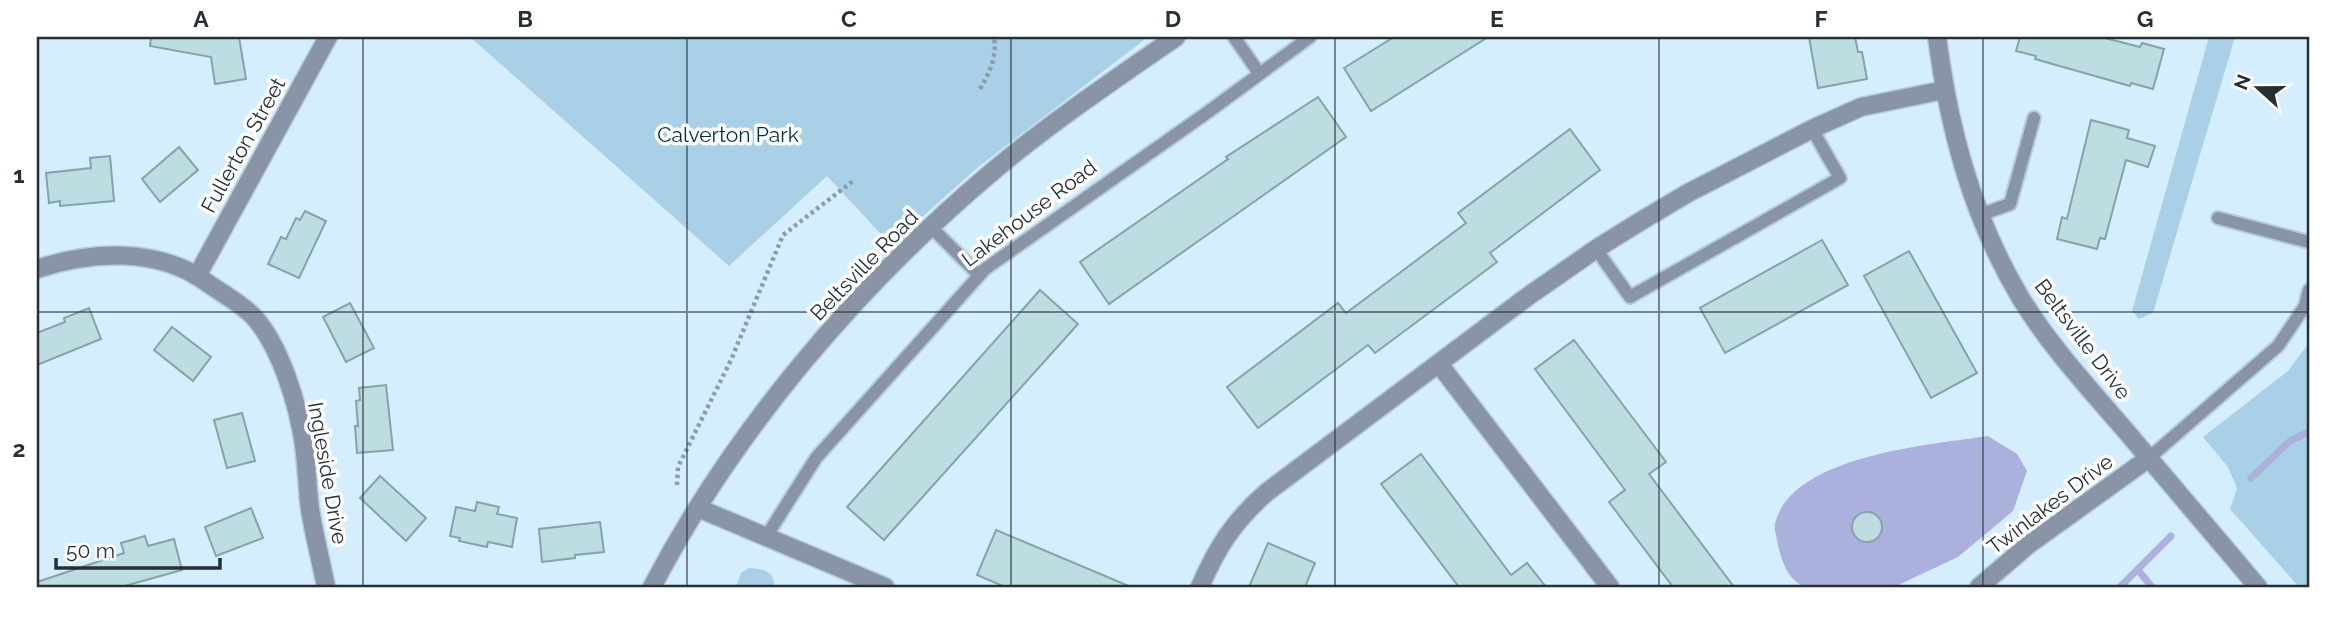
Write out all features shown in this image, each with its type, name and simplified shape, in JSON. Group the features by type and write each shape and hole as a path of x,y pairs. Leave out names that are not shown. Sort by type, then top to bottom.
{"street":[{"name":"Fullerton Street","path":"197,276 328,37"},
{"name":"Beltsville Road","path":"652,587 737,446 843,318 931,227 992,172 1041,133 1176,37"},
{"name":"Beltsville Drive","path":"1937,37 1944,90 1962,166 1979,215 2021,297 2047,335 2258,587"},
{"path":"1200,587 1214,554 1230,529 1248,509 1596,248 1688,193 1812,129 1861,107 1944,90"},
{"name":"Ingleside Drive","path":"37,269 85,256 127,255 156,260 197,276 252,315 270,339 286,373 304,443 310,508 326,587"},
{"path":"1439,364 1611,587"},
{"name":"Twinlakes Drive","path":"1979,587 2028,545 2149,458"},
{"path":"698,508 885,587"}],"lane":[{"path":"1234,37 1259,73"},
{"name":"Lakehouse Road","path":"766,537 816,457 979,275 1310,37"},
{"path":"1979,215 2010,204 2034,118"},
{"path":"1596,248 1630,298 1840,178 1812,129"},
{"path":"2218,218 2309,242"},
{"path":"931,227 979,275"},
{"path":"2149,458 2278,346 2305,306 2309,290"}],"path":[{"path":"980,89 992,69 995,37"},
{"path":"677,485 678,467 731,360 783,235 853,181"}],"green space":[{"name":"Calverton Park","path":"470,37 1148,37 977,168 891,245 827,176 729,266"},
{"path":"2209,37 2235,37 2153,313 2139,319 2132,311"},
{"path":"2309,343 2309,587 2299,587 2230,509 2237,488 2228,467 2203,437 2288,371"},
{"path":"749,568 769,573 773,579 772,587 736,587 741,573"}],"shaded area":[{"path":"1988,436 2017,454 2027,471 2013,511 1958,557 1894,587 1806,587 1790,576 1780,551 1775,524 1786,501 1807,482 1834,468 1866,458"}],"building":[{"path":"151,37 239,37 246,79 215,84 211,57 150,46"},
{"path":"1394,37 1488,37 1371,111 1344,68"},
{"path":"1809,37 1855,37 1858,52 1862,52 1867,79 1818,88"},
{"path":"2020,37 2101,37 2140,47 2142,43 2164,49 2153,89 2131,83 2130,86 2035,59 2036,56 2016,51"},
{"path":"1318,97 1346,137 1109,304 1080,262 1228,159 1226,157"},
{"path":"2091,120 2129,130 2127,138 2155,146 2148,167 2126,160 2105,239 2100,238 2097,249 2057,239 2062,217 2067,219"},
{"path":"1570,129 1600,170 1490,253 1497,262 1375,353 1368,345 1258,428 1227,387 1338,303 1346,313 1381,287 1466,223 1458,213"},
{"path":"179,147 198,170 160,202 142,179"},
{"path":"110,156 114,201 60,206 60,201 49,203 46,173 91,168 90,158"},
{"path":"305,211 326,221 299,278 268,264 281,237 286,239 296,218 300,220"},
{"path":"1822,240 1848,285 1725,353 1700,308"},
{"path":"1909,251 1977,373 1931,398 1864,276"},
{"path":"1040,290 1078,324 884,540 847,507"},
{"path":"350,303 374,348 346,362 323,317"},
{"path":"89,308 101,339 37,365 37,333 65,322 64,318"},
{"path":"172,327 211,357 193,381 154,350"},
{"path":"1574,340 1666,462 1649,474 1734,587 1673,587 1609,502 1625,490 1535,369"},
{"path":"386,385 393,450 357,453 355,426 358,426 356,401 360,400 359,388"},
{"path":"242,413 255,461 227,468 214,420"},
{"path":"1421,454 1511,575 1527,563 1546,587 1459,587 1381,484"},
{"path":"380,476 426,518 406,541 360,498"},
{"path":"477,502 499,507 497,514 517,518 512,547 488,542 487,547 459,541 460,538 450,536 456,507 475,511"},
{"path":"251,508 263,538 216,556 205,527"},
{"path":"1867,512 1877,517 1882,527 1877,537 1867,542 1857,537 1852,527 1857,517"},
{"path":"600,522 604,552 542,562 539,529"},
{"path":"996,530 1131,587 1005,587 977,575"},
{"path":"145,536 148,546 174,539 182,570 121,587 37,587 37,582 124,553 121,543"},
{"path":"1268,543 1315,563 1305,587 1249,587"}],"waterway":[{"path":"2251,478 2290,441 2309,432"},
{"path":"2120,587 2171,536"},
{"path":"2138,570 2152,587"}]}
